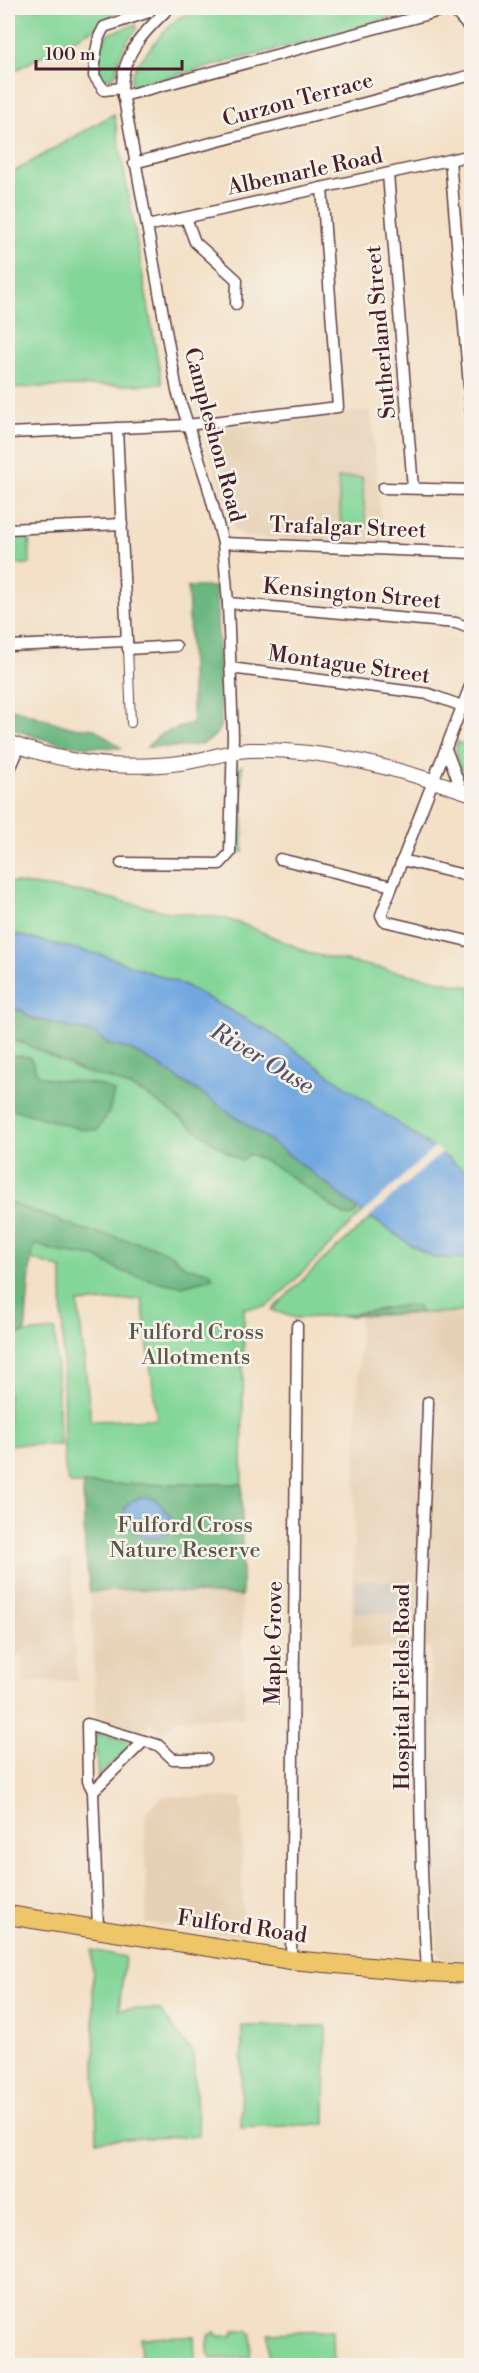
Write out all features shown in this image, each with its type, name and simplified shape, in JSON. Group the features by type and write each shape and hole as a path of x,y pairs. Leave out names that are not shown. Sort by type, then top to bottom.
{"main road":[{"name":"Fulford Road","path":"8,1915 291,1960 471,1974"}],"street":[{"name":"Campleshon Road","path":"121,863 220,864 230,853 234,752 228,603 223,543 207,483 177,391 122,92 122,76 128,56 149,26 169,8"},
{"path":"149,12 104,27 99,37 94,76 104,90 122,92 452,8 471,31"},
{"name":"Curzon Terrace","path":"134,163 471,75"},
{"name":"Albemarle Road","path":"147,226 471,155"},
{"path":"450,160 471,421"},
{"name":"Sutherland Street","path":"388,174 413,488"},
{"path":"8,433 187,425 338,407 322,188"},
{"path":"186,218 195,242 237,280 236,304"},
{"path":"117,428 131,723"},
{"path":"383,488 471,490"},
{"path":"8,529 122,524"},
{"name":"Trafalgar Street","path":"223,543 471,553"},
{"name":"Kensington Street","path":"228,603 456,623 471,629"},
{"path":"8,646 176,646"},
{"name":"Montague Street","path":"230,668 429,694 462,706"},
{"path":"471,681 381,915 384,921 471,942"},
{"path":"8,774 14,744 72,762 118,765 177,763 234,752 285,751 358,760 393,768 467,793"},
{"path":"446,749 467,793"},
{"path":"280,859 392,886"},
{"path":"402,860 471,878"},
{"name":"Maple Grove","path":"291,1960 297,1326"},
{"name":"Hospital Fields Road","path":"427,1972 421,1825 420,1629 428,1402"},
{"path":"98,1929 93,1791 88,1781 87,1724 158,1745 173,1759 206,1759"},
{"path":"93,1791 144,1741"}],"shaded area":[{"path":"371,410 383,541 246,537 235,530 204,435 211,429"},
{"path":"461,1312 472,1317 471,1960 445,1961 437,1953 429,1730 432,1648 351,1647 360,1315"},
{"path":"71,1560 77,1681 23,1683 22,1656 8,1656 8,1595 13,1595 13,1562"},
{"path":"355,1580 415,1583 413,1614 354,1613"},
{"path":"134,1589 242,1596 244,1718 179,1718 164,1733 152,1722 141,1732 96,1717 90,1592"},
{"path":"163,1796 242,1798 243,1936 146,1923 145,1813"}],"green space":[{"path":"8,8 143,8 87,32 8,74"},
{"path":"204,8 425,8 328,36 131,87 132,75 137,65 161,35 178,18"},
{"path":"136,24 137,29 120,56 116,74 105,79 101,74 99,63 106,35"},
{"path":"114,114 162,384 8,388 8,175"},
{"path":"362,477 366,527 341,529 338,478"},
{"path":"29,533 30,564 8,565 8,551 13,550 13,544 8,544 8,534"},
{"path":"188,587 216,587 221,724 216,734 200,744 179,747 147,747 161,734 193,723"},
{"path":"10,708 69,727 95,729 121,748 64,744 25,733 9,727"},
{"path":"457,742 471,747 471,781 463,773 458,763"},
{"path":"242,766 242,798 237,798 238,768"},
{"path":"243,805 243,852 237,852 238,806"},
{"path":"8,882 83,892 164,911 224,918 312,954 471,987 471,1175 267,1031 184,985 105,956 8,933"},
{"name":"Fulford Cross Allotments","path":"8,1008 31,1018 76,1029 363,1212 275,1300 265,1307 244,1308 242,1484 69,1484 64,1453 62,1269 31,1259 41,1216 8,1202","holes":["142,1299 157,1419 91,1421 78,1303"]},
{"path":"8,1008 21,1010 31,1018 95,1034 110,1045 129,1049 151,1061 283,1150 357,1208 356,1213 350,1217 346,1216 263,1160 249,1154 242,1161 233,1156 147,1095 114,1080 81,1071 26,1044 8,1039"},
{"path":"8,1055 30,1057 37,1073 43,1077 95,1084 114,1092 109,1112 97,1130 80,1129 8,1108"},
{"path":"8,1202 82,1229 148,1245 172,1255 186,1267 210,1272 213,1278 181,1286 159,1282 123,1272 95,1257 55,1251 35,1244 31,1259 25,1333 8,1335"},
{"path":"371,1218 434,1258 463,1258 471,1262 471,1309 464,1307 461,1312 295,1318 272,1310 324,1259"},
{"path":"407,1305 417,1306 421,1313 340,1316"},
{"path":"55,1330 60,1445 8,1444 8,1335"},
{"name":"Fulford Cross Nature Reserve","path":"83,1484 242,1484 242,1596 134,1589 90,1592 85,1549"},
{"path":"97,1733 128,1741 130,1744 126,1754 123,1753 99,1776 98,1781 95,1735"},
{"path":"92,1950 125,1957 119,2009 159,2009 193,2054 199,2136 97,2140"},
{"path":"242,2026 326,2026 325,2124 241,2128"},
{"path":"234,2331 247,2331 252,2335 250,2357 212,2359 208,2352 208,2336 215,2332 218,2336 232,2336"},
{"path":"332,2331 333,2365 269,2365 268,2333"},
{"path":"194,2336 195,2361 185,2361 184,2365 141,2365 140,2337"}],"water":[{"name":"River Ouse","path":"8,933 105,956 184,985 267,1031 471,1175 471,1262 463,1258 434,1258 414,1247 357,1208 283,1150 151,1061 129,1049 110,1045 95,1034 31,1018 21,1010 8,1008"},
{"path":"147,1497 155,1499 170,1515 171,1529 160,1537 149,1538 138,1534 129,1526 125,1517 125,1508 132,1501"}],"pier":[{"path":"435,1147 442,1152 367,1219 361,1215"}]}
